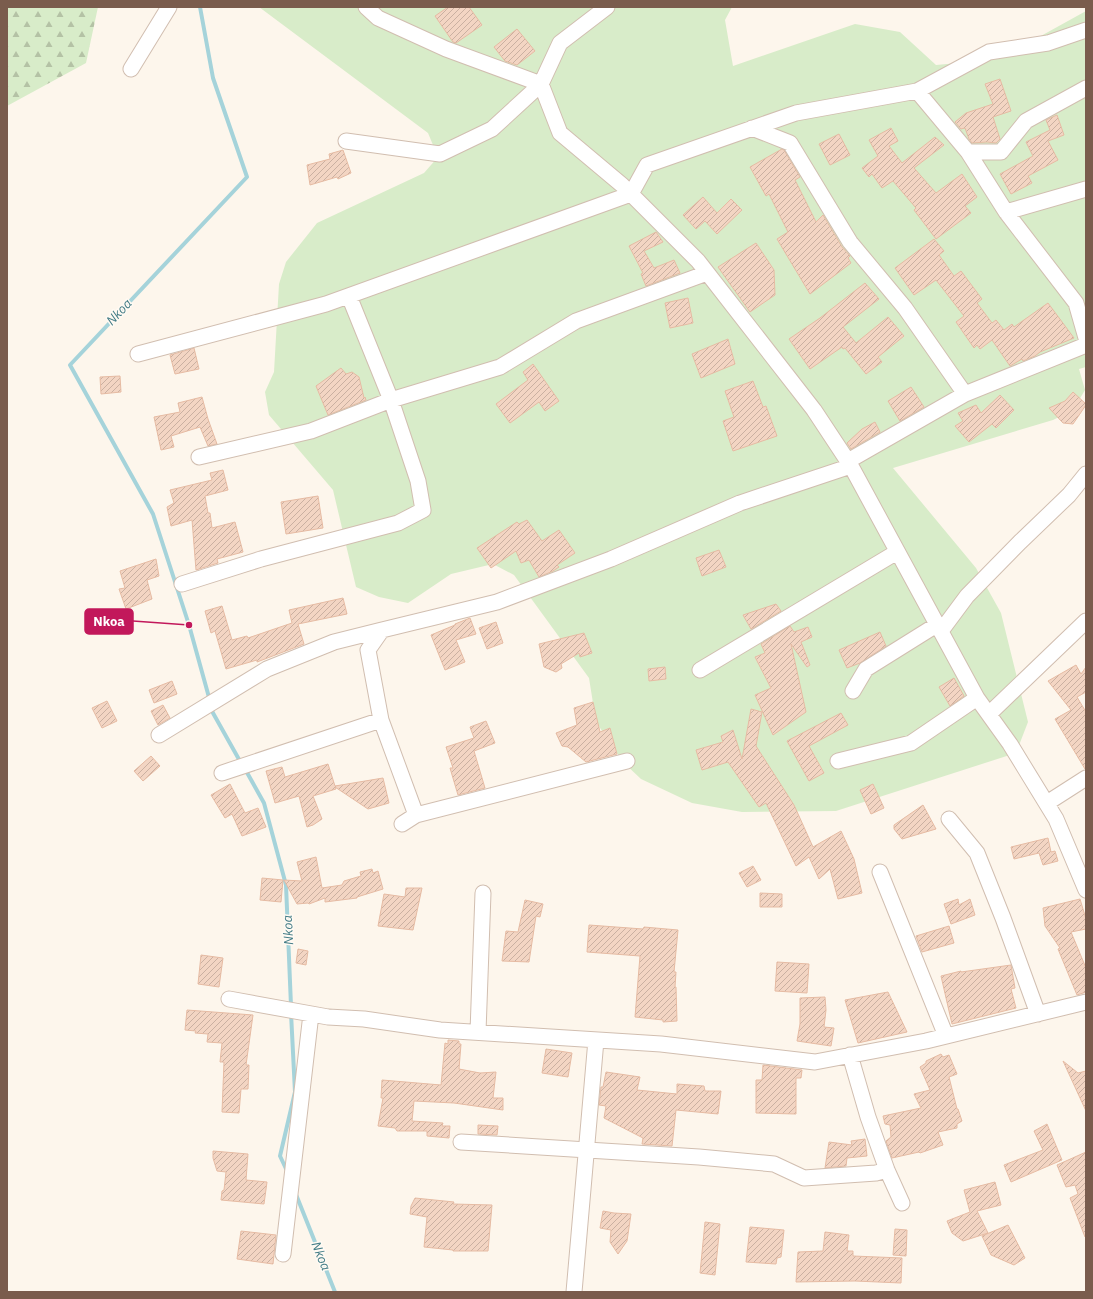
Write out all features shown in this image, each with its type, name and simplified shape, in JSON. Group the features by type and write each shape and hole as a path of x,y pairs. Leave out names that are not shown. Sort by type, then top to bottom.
{"street":[{"path":"131,69 169,7"},
{"path":"366,7 378,18 446,48 541,84 560,133 631,194 698,261 708,273 814,410 850,464 977,698 989,714 1056,819 1086,890"},
{"path":"346,141 440,154 492,129 541,84 560,43 607,7"},
{"path":"138,354 326,304 631,194 647,165 752,128 796,113 917,91 989,52 1048,43 1086,30"},
{"path":"968,152 1001,152 1026,121 1086,88"},
{"path":"917,91 968,152 1006,212 1076,303 1086,338"},
{"path":"752,128 790,143 850,242 906,308 965,394"},
{"path":"1006,212 1086,189"},
{"path":"199,457 311,431 391,400 500,367 576,321 708,273"},
{"path":"182,584 261,559 398,523 423,510 418,481 391,400 349,296"},
{"path":"159,735 267,669 334,642 497,602 611,560 740,503 850,464 965,394 1086,346"},
{"path":"853,690 866,669 939,628 967,596 1069,495 1086,474"},
{"path":"700,670 897,552"},
{"path":"989,714 1086,621"},
{"path":"382,630 368,650 381,720 416,815"},
{"path":"838,761 911,743 977,698"},
{"path":"222,773 381,720"},
{"path":"402,824 416,815 627,762"},
{"path":"1047,803 1086,778"},
{"path":"949,819 977,853 1038,1014"},
{"path":"880,872 946,1036"},
{"path":"478,1032 483,893"},
{"path":"229,999 311,1014 440,1030 661,1044 815,1062 946,1036 1086,1002"},
{"path":"283,1254 311,1014"},
{"path":"574,1292 596,1040"},
{"path":"850,1055 868,1117 887,1170 902,1203"},
{"path":"461,1142 586,1149 774,1164 804,1178 876,1173 887,1170"}],"green space":[{"path":"7,7 98,7 86,63 7,106"},
{"path":"259,7 732,7 725,20 733,66 855,24 900,32 936,65 958,63 1010,53 1086,11 1086,367 1079,369 1085,390 1073,410 1053,420 893,468 976,568 1001,613 1028,722 1016,753 836,811 742,812 692,803 641,779 623,762 596,722 589,678 514,575 493,564 451,574 408,603 379,597 356,587 333,490 269,415 265,392 274,372 279,284 286,262 317,223 424,173 438,157 428,133"}],"building":[{"path":"448,7 469,7 482,25 456,43 453,42 435,16"},
{"path":"517,29 535,51 517,65 505,61 494,47"},
{"path":"1000,79 1011,111 993,117 1000,139 996,143 972,143 965,128 961,129 955,122 966,113 993,104 985,84"},
{"path":"1057,115 1064,135 1048,141 1058,160 1028,176 1032,183 1011,194 1000,174 1033,156 1026,142 1050,130 1046,120"},
{"path":"891,128 898,141 889,146 902,163 935,137 944,145 914,168 936,193 962,174 977,197 965,206 971,213 936,239 914,210 916,208 893,181 882,188 872,174 869,177 862,168 878,156 869,140"},
{"path":"839,134 850,155 830,165 819,144"},
{"path":"782,149 800,177 795,180 816,222 823,215 842,247 850,256 848,258 851,263 810,294 777,239 788,232 769,194 766,196 750,167"},
{"path":"343,150 351,173 338,179 337,177 310,185 307,165 330,159 329,154"},
{"path":"703,197 717,213 731,199 742,210 717,234 705,221 696,229 683,215"},
{"path":"656,232 663,242 644,251 654,268 674,260 680,273 646,286 641,274 643,273 629,246"},
{"path":"934,239 944,251 939,255 954,276 961,271 982,299 977,303 992,323 996,320 1004,330 1012,324 1014,327 1048,303 1074,338 1040,352 1023,361 1022,359 1010,366 992,340 980,349 977,345 974,348 956,322 964,316 936,280 914,295 895,268"},
{"path":"756,243 774,270 775,295 750,312 718,267"},
{"path":"865,283 879,299 843,327 856,343 888,317 904,336 878,357 882,362 866,374 845,348 843,349 842,347 810,369 789,339 820,318"},
{"path":"688,298 693,323 670,328 665,303"},
{"path":"728,339 735,364 701,378 692,354"},
{"path":"194,348 199,369 175,374 170,355"},
{"path":"533,364 559,401 545,411 539,402 510,423 496,404 528,380 523,372"},
{"path":"341,368 346,374 352,372 359,377 364,398 365,397 366,400 328,415 316,386"},
{"path":"120,376 121,392 101,394 100,377"},
{"path":"753,381 763,407 766,406 777,436 733,451 723,421 734,417 725,391"},
{"path":"911,387 924,407 900,421 888,401"},
{"path":"1073,392 1086,405 1073,424 1063,423 1049,408 1065,401"},
{"path":"1000,395 1014,410 996,428 992,424 969,442 955,426 963,421 958,413 976,405 981,413"},
{"path":"202,397 217,444 208,446 200,427 171,436 174,447 161,450 154,417 180,412 178,403"},
{"path":"875,422 880,432 851,449 847,443 862,429"},
{"path":"223,470 228,490 205,496 208,513 210,513 212,528 235,522 243,552 217,559 218,563 196,570 192,520 171,526 167,507 174,503 170,490 212,480 210,473"},
{"path":"318,496 323,528 286,534 281,502"},
{"path":"527,520 542,541 559,530 575,553 557,565 559,567 553,571 539,577 529,560 521,563 516,551 491,568 477,548 517,522 519,524"},
{"path":"719,550 726,567 702,576 696,558"},
{"path":"156,559 159,576 147,580 152,599 126,609 119,589 125,588 120,571"},
{"path":"343,598 347,614 298,624 304,644 257,662 257,660 226,669 215,631 211,633 205,611 222,606 232,640 247,636 248,638 292,623 289,610"},
{"path":"776,604 781,611 751,629 743,615"},
{"path":"470,618 476,634 456,640 465,662 445,670 431,635"},
{"path":"496,622 503,643 487,649 479,628"},
{"path":"790,626 794,632 808,627 812,637 801,642 810,665 807,667 791,644 806,712 773,735 755,695 771,688 755,657 765,653 761,644"},
{"path":"880,632 886,646 860,663 847,668 839,650"},
{"path":"584,633 592,653 580,657 579,653 561,664 562,668 556,672 544,667 539,644"},
{"path":"1076,665 1081,674 1086,667 1086,692 1077,697 1086,712 1086,769 1055,719 1071,710 1048,681"},
{"path":"665,667 666,679 649,681 648,669"},
{"path":"954,678 964,696 950,706 939,687"},
{"path":"172,681 177,694 154,703 149,690"},
{"path":"107,701 117,721 102,728 92,708"},
{"path":"593,702 600,732 610,728 617,754 586,762 568,747 562,746 556,733 577,725 574,708"},
{"path":"163,705 170,718 158,725 151,711"},
{"path":"751,709 762,712 756,746 794,805 813,847 841,831 854,859 862,893 838,899 830,869 819,879 809,857 796,866 766,803 759,807 728,762 702,770 696,750 723,742 721,736 733,730 742,759"},
{"path":"841,713 848,725 809,746 824,773 809,781 787,741"},
{"path":"486,721 495,743 474,751 485,788 458,795 450,768 453,768 446,747 474,738 470,727"},
{"path":"151,756 160,766 143,781 134,771"},
{"path":"328,764 335,786 383,778 389,803 368,809 335,787 336,789 313,796 322,819 307,827 299,796 275,803 266,771 282,767 285,777"},
{"path":"230,784 245,813 258,808 266,827 242,836 232,814 225,818 211,795"},
{"path":"873,784 884,808 871,814 860,790"},
{"path":"923,805 936,829 902,839 894,829 894,825"},
{"path":"1048,838 1051,852 1055,851 1058,861 1043,865 1039,853 1014,859 1011,847"},
{"path":"316,857 322,888 342,885 344,881 361,876 360,872 372,869 373,873 378,871 383,889 357,898 325,902 325,898 309,904 297,904 284,880 302,881 297,862"},
{"path":"753,866 761,880 747,887 739,873"},
{"path":"262,878 283,880 281,902 260,900"},
{"path":"406,888 422,888 413,930 378,926 384,894 405,897"},
{"path":"760,893 782,894 782,907 760,907"},
{"path":"958,899 959,905 970,899 975,915 951,924 944,904"},
{"path":"1080,899 1086,919 1086,929 1071,932 1086,968 1086,992 1077,995 1058,949 1060,948 1045,926 1043,908"},
{"path":"525,900 543,904 540,917 536,916 529,962 502,961 506,931 518,932"},
{"path":"589,925 678,930 674,972 676,972 675,987 677,1021 663,1022 663,1020 635,1017 640,956 587,952"},
{"path":"949,926 954,943 922,952 916,936"},
{"path":"298,949 308,951 306,965 296,963"},
{"path":"201,955 223,958 219,987 198,984"},
{"path":"777,962 809,964 807,993 775,991"},
{"path":"1011,965 1015,988 1011,989 1016,1008 952,1024 941,976 961,971"},
{"path":"888,992 907,1032 858,1043 845,1000"},
{"path":"825,997 826,1010 824,1027 834,1028 831,1046 797,1041 800,1024 800,998"},
{"path":"187,1010 253,1015 246,1065 249,1065 248,1089 241,1089 239,1113 222,1112 224,1062 220,1062 222,1043 207,1042 208,1034 195,1033 196,1031 185,1030"},
{"path":"448,1040 459,1041 459,1044 461,1044 459,1069 480,1073 496,1072 493,1098 503,1098 503,1110 454,1103 414,1101 412,1121 443,1123 442,1126 450,1126 449,1138 427,1136 427,1131 397,1131 395,1128 378,1126 383,1098 381,1098 382,1080 441,1085 445,1043 448,1044"},
{"path":"546,1049 572,1053 568,1077 542,1073"},
{"path":"941,1054 943,1057 949,1055 957,1074 949,1077 957,1109 962,1121 957,1124 957,1128 938,1132 943,1145 920,1153 892,1158 886,1141 891,1137 890,1125 885,1124 883,1116 921,1108 914,1094 930,1090 920,1067 926,1063 926,1061"},
{"path":"1063,1061 1078,1073 1086,1071 1086,1111"},
{"path":"763,1065 802,1070 801,1078 796,1078 796,1114 756,1113 756,1080 762,1080"},
{"path":"606,1072 640,1077 637,1090 677,1094 677,1084 704,1086 705,1091 721,1091 718,1114 676,1110 672,1146 642,1144 643,1138 604,1118 606,1106 599,1105 601,1087 603,1087"},
{"path":"1047,1124 1062,1160 1011,1182 1004,1165 1043,1150 1034,1131"},
{"path":"478,1125 498,1126 497,1135 478,1134"},
{"path":"865,1139 867,1156 847,1158 846,1166 825,1168 829,1142 852,1145 851,1141"},
{"path":"213,1151 248,1154 246,1180 267,1182 264,1204 221,1200 226,1172 217,1171 213,1158"},
{"path":"1086,1152 1085,1237 1070,1198 1078,1194 1075,1185 1066,1187 1057,1165"},
{"path":"995,1182 1001,1205 977,1211 988,1233 963,1241 952,1233 947,1221 970,1212 964,1190"},
{"path":"415,1198 454,1202 453,1204 492,1205 488,1251 453,1251 424,1247 427,1217 410,1214 411,1206"},
{"path":"603,1211 631,1214 627,1241 618,1254 610,1242 611,1230 600,1228"},
{"path":"705,1222 720,1224 715,1275 700,1273"},
{"path":"1008,1225 1025,1258 1014,1265 991,1255 982,1236"},
{"path":"750,1227 784,1230 781,1257 777,1258 776,1264 746,1262"},
{"path":"895,1229 907,1230 906,1256 893,1255"},
{"path":"241,1231 276,1235 273,1264 237,1259"},
{"path":"825,1232 849,1235 847,1251 853,1251 853,1256 902,1258 901,1283 855,1281 796,1282 798,1252 823,1251"}],"waterway":[{"name":"Nkoa","path":"200,7 213,78 247,177 70,365 153,514 189,625 210,701"},
{"name":"Nkoa","path":"211,708 241,763"},
{"name":"Nkoa","path":"245,769 264,803 286,885 291,1006"},
{"name":"Nkoa","path":"288,1173 280,1156 295,1092 291,1013"},
{"name":"Nkoa","path":"295,1192 335,1292"}],"place":[{"name":"Nkoa","path":"189,625"}]}
